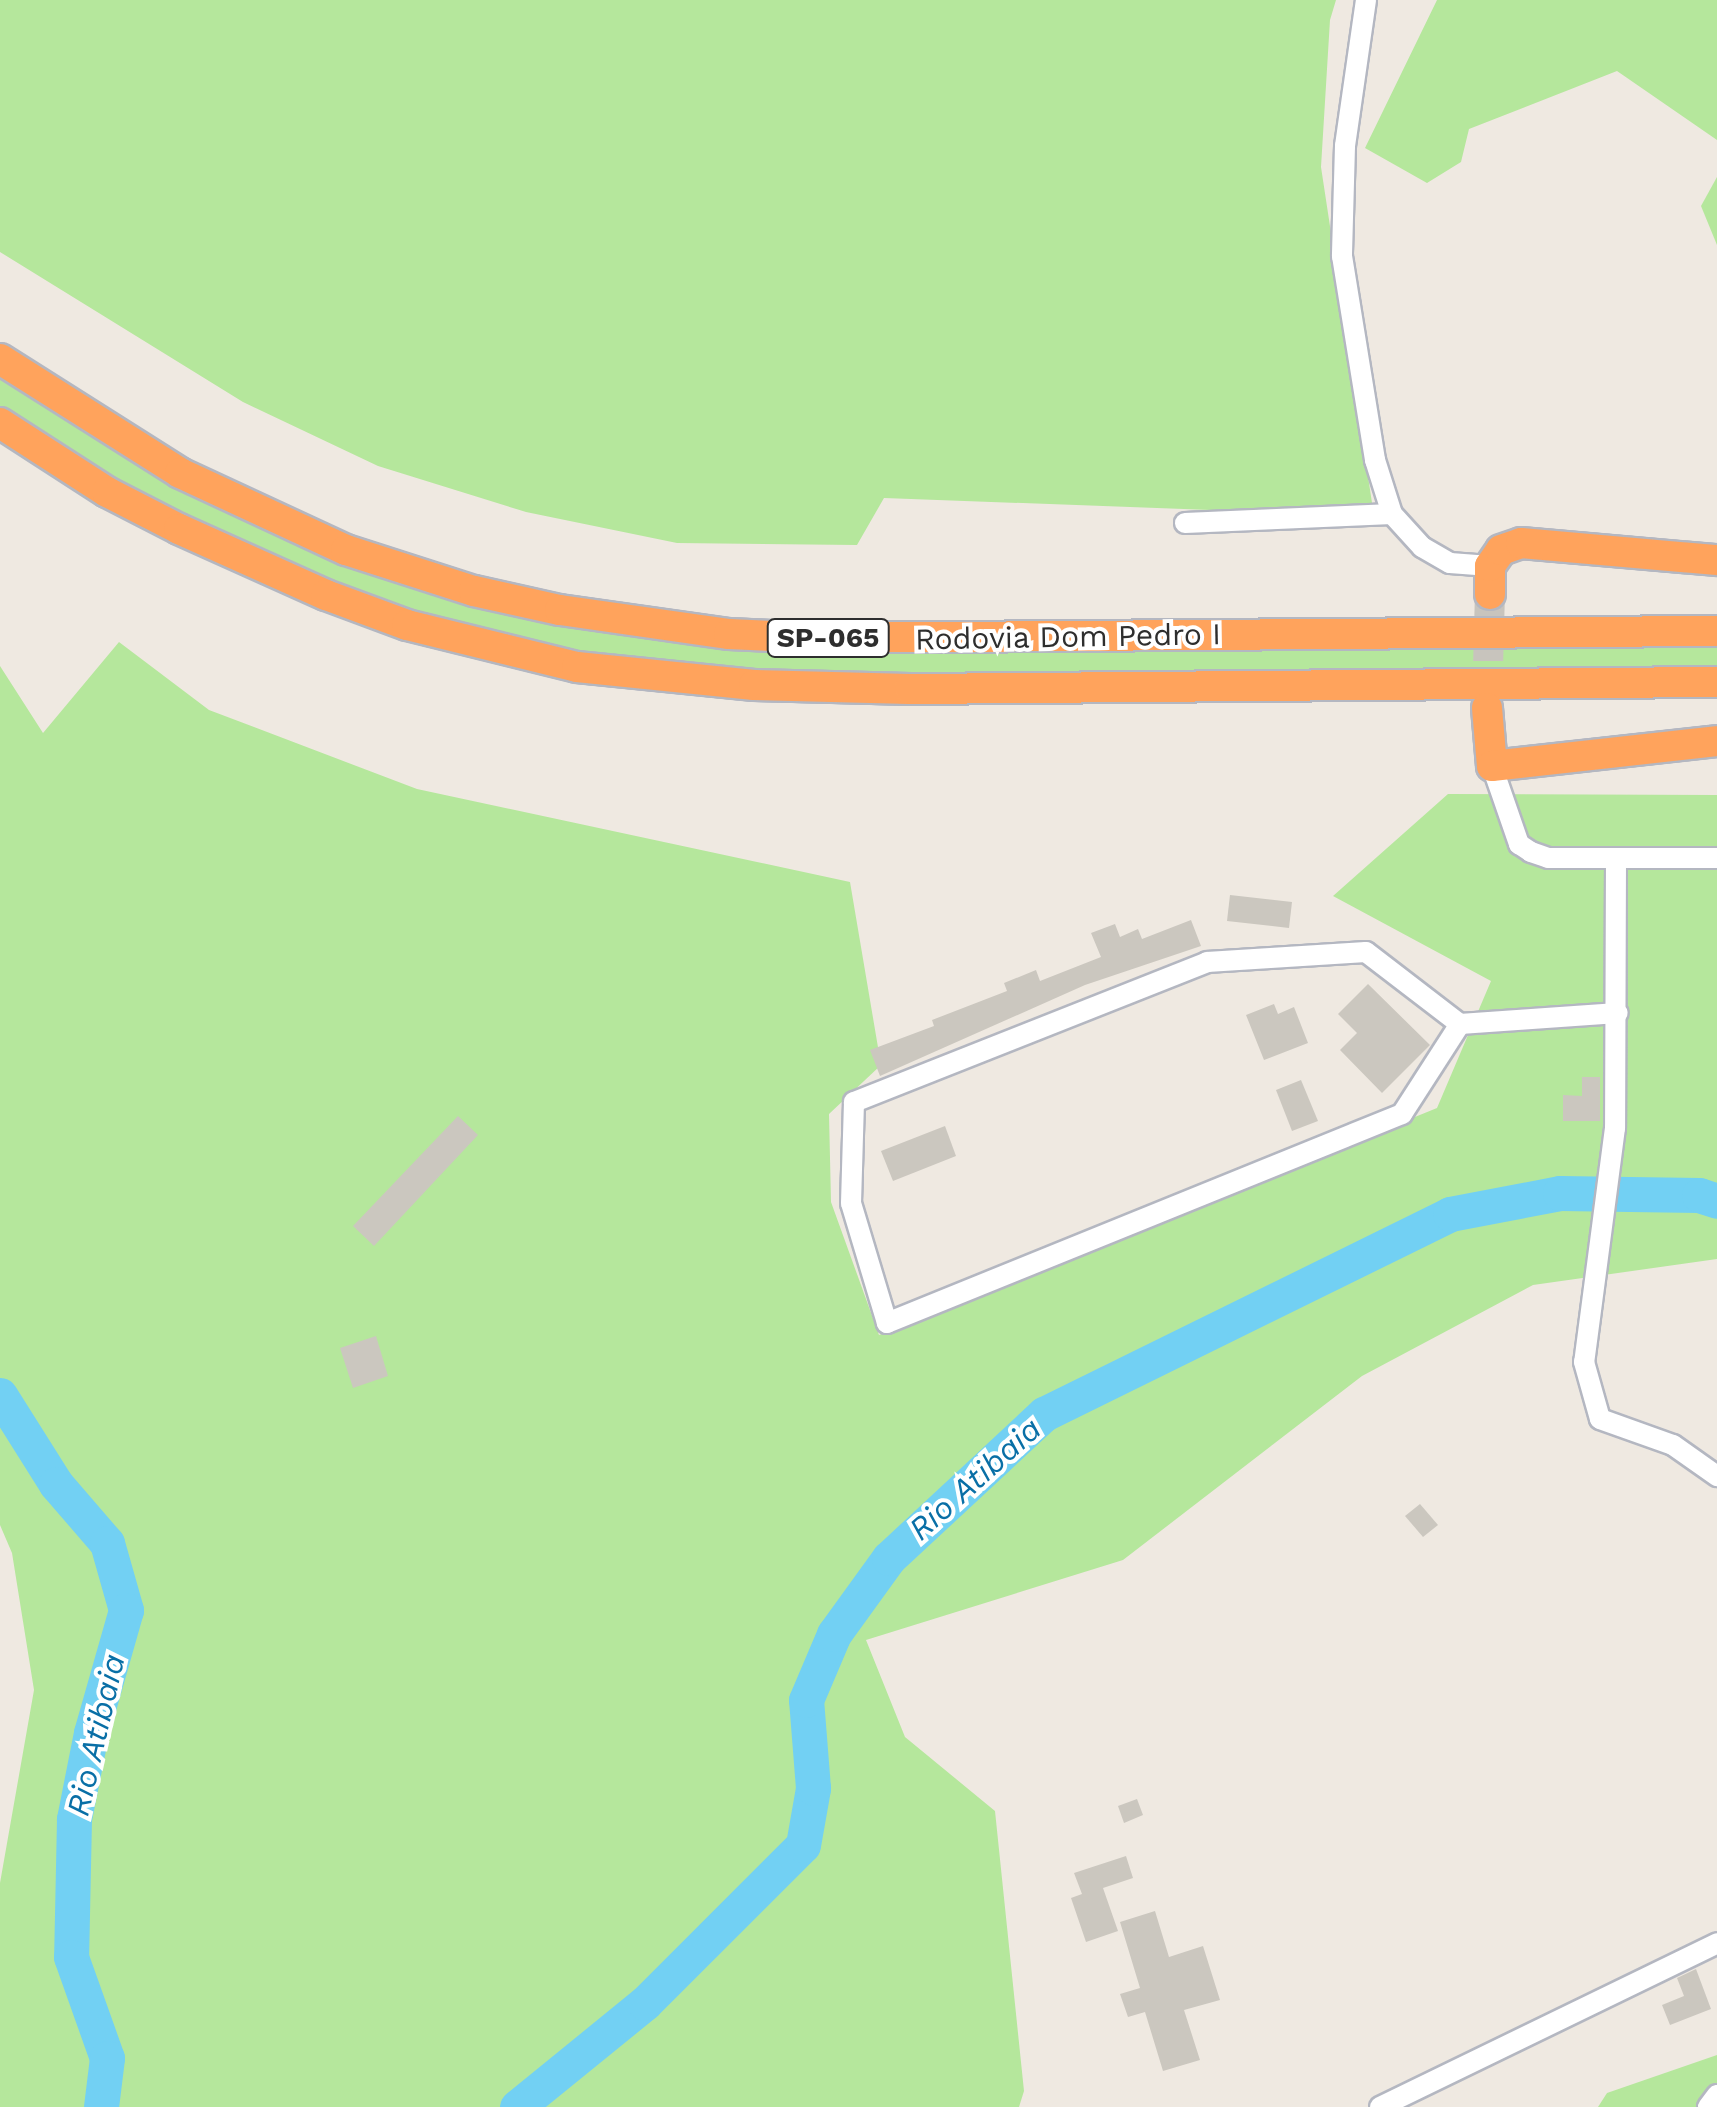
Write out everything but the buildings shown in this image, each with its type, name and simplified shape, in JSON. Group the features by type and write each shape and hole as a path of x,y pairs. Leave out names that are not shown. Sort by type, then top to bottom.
{"highway":[{"name":"Rodovia Dom Pedro I","path":"0,359 180,473 346,550 474,591 596,616 730,634 895,640 1717,631"},
{"name":"Rodovia Dom Pedro I","path":"0,423 150,514 326,595 407,625 577,666 754,685 910,690 1717,682"},
{"path":"1490,580 1502,550 1521,543 1717,560"},
{"path":"1487,708 1492,766 1717,741"}],"street":[{"path":"1366,0 1344,146 1342,256 1375,460 1392,514 1422,548 1490,580"},
{"path":"1185,523 1392,514"},
{"path":"1492,766 1519,844 1548,858 1717,858"},
{"path":"1616,860 1615,1128 1584,1362 1600,1419 1673,1445 1717,1476"},
{"path":"1460,1024 1402,1114 887,1323 850,1203 854,1102 1207,962 1366,952 1460,1024 1618,1013"},
{"path":"1380,2107 1717,1942"},
{"path":"1708,2107 1717,2094"}],"green space":[{"path":"0,0 1336,0 1330,20 1321,167 1374,516 884,498 857,545 677,543 526,512 378,466 243,402 0,252"},
{"path":"1437,0 1717,0 1717,140 1617,71 1469,129 1461,162 1427,183 1365,148"},
{"path":"1717,177 1717,245 1701,206"},
{"path":"0,374 134,461 266,531 340,561 542,619 624,635 814,651 1717,644 1717,670 1238,671 894,679 620,663 392,608 139,496 0,410"},
{"path":"119,642 209,710 417,789 850,882 881,1065 829,1114 831,1202 879,1335 1437,1108 1491,981 1333,896 1448,794 1717,795 1717,1259 1533,1285 1362,1376 1123,1560 866,1640 905,1737 995,1811 1024,2091 1019,2107 0,2107 0,1883 34,1690 12,1553 0,1525 0,666 43,733"},
{"path":"1717,2055 1717,2107 1598,2107 1607,2093"}],"waterway":[{"name":"Rio Atibaia","path":"517,2107 645,2003 803,1845 813,1788 806,1700 834,1634 889,1558 1044,1414 1450,1214 1560,1193 1699,1195 1717,1201"},
{"name":"Rio Atibaia","path":"0,1395 56,1484 107,1543 126,1610 91,1733 74,1819 71,1957 107,2058 101,2107"}],"tunnel":[{"path":"1487,706 1490,594"}]}
